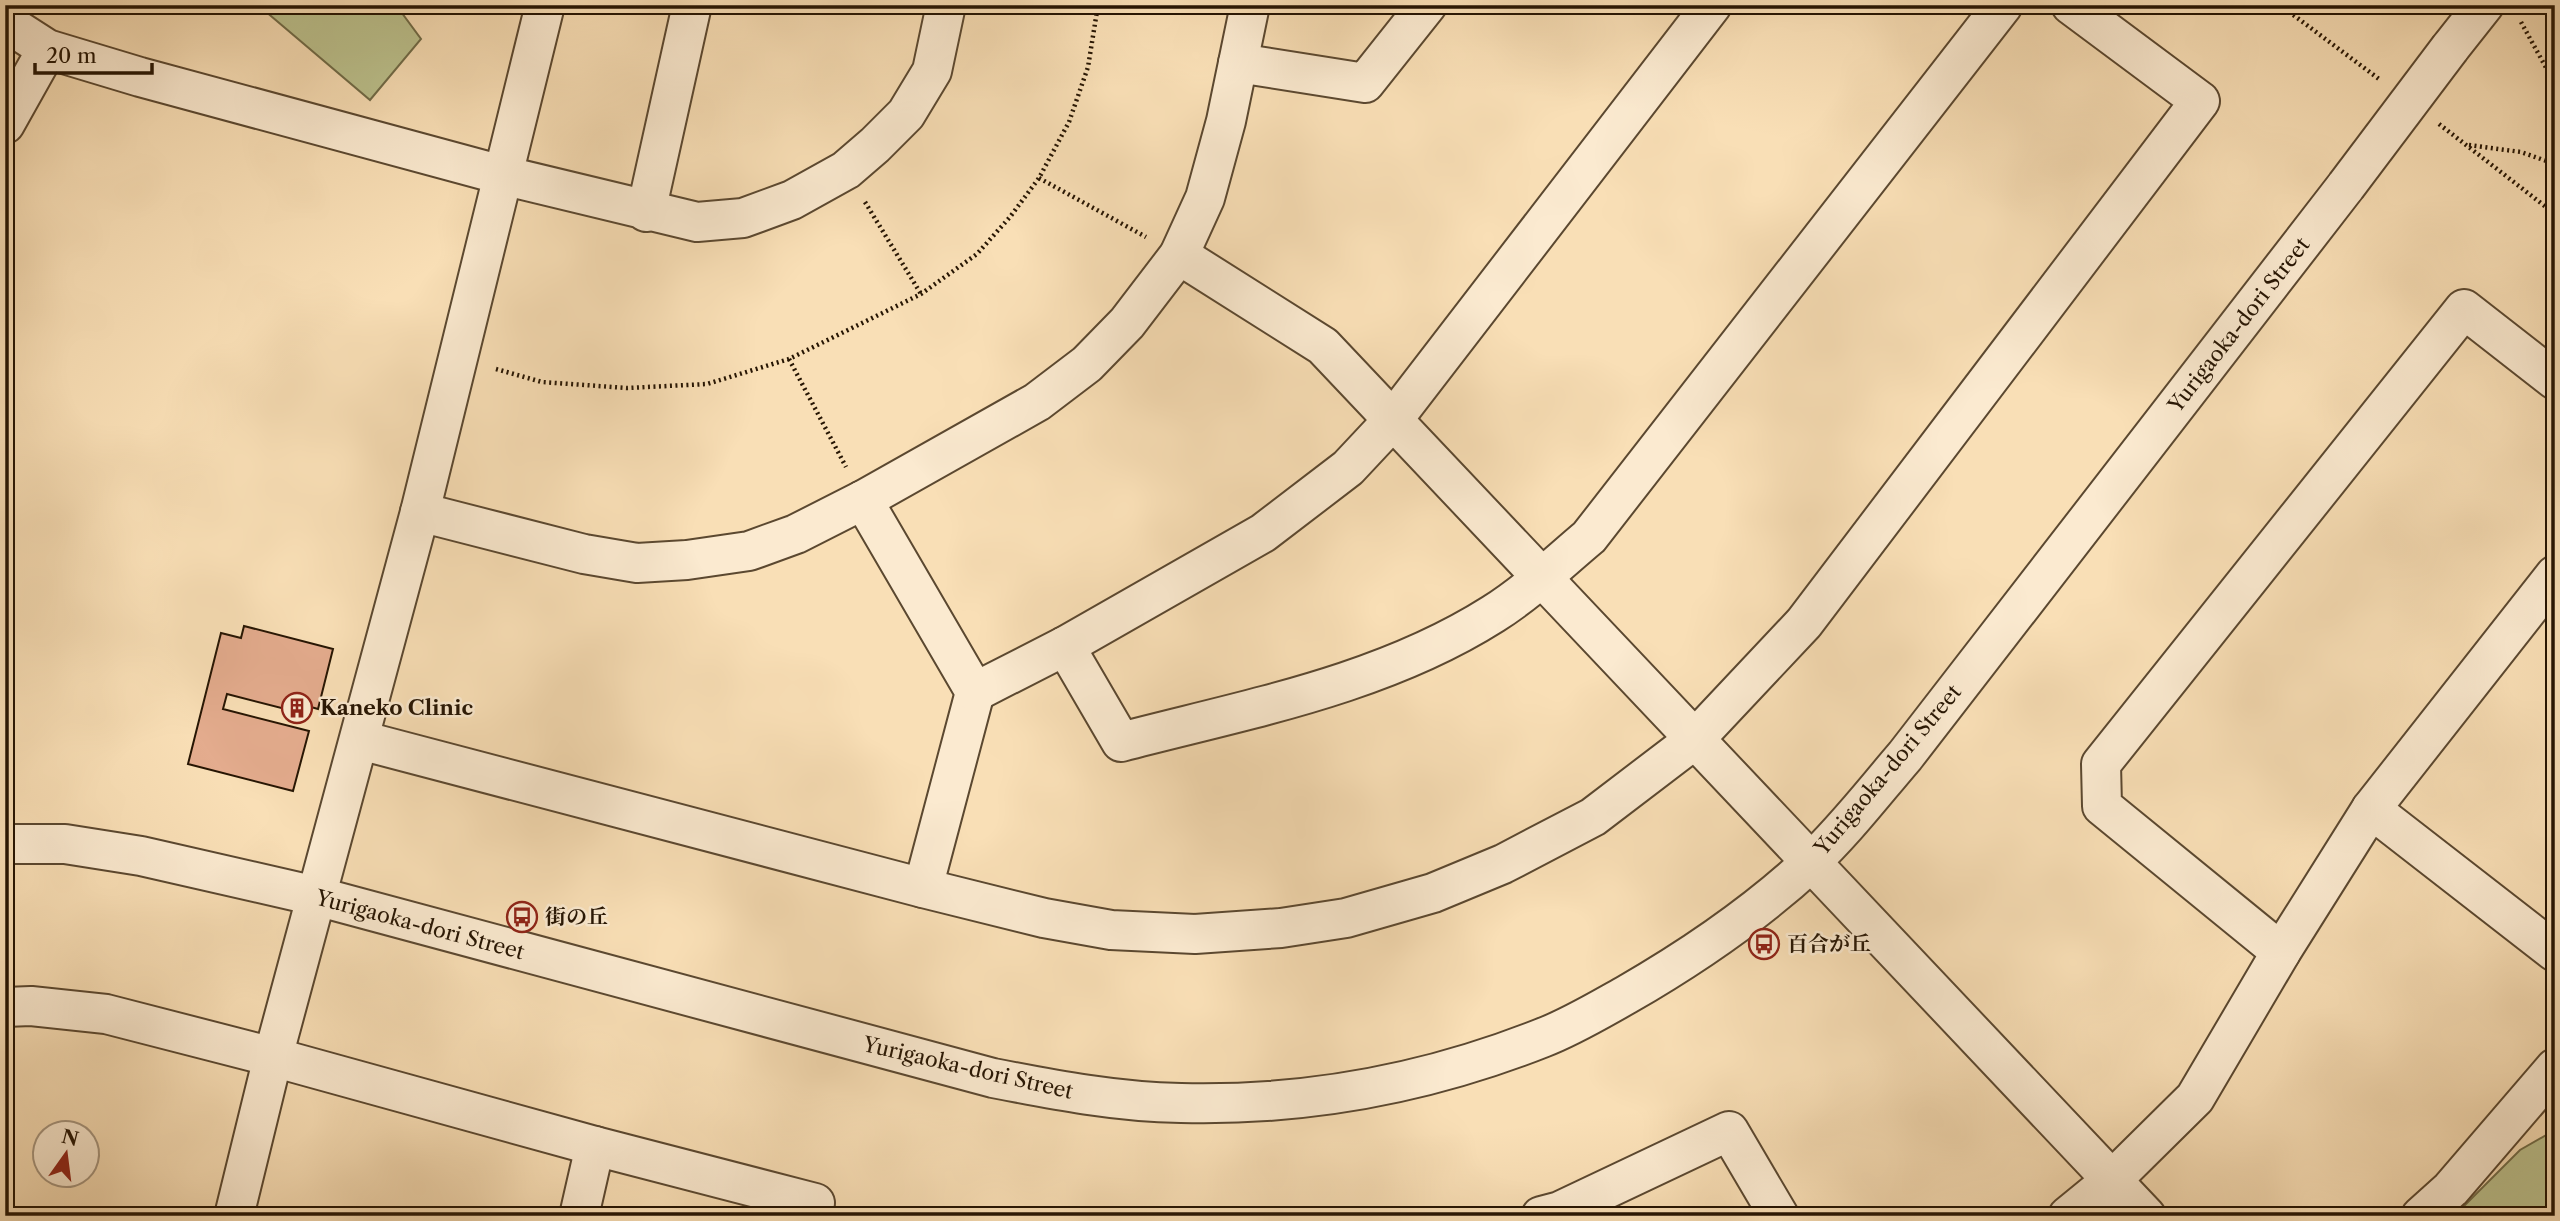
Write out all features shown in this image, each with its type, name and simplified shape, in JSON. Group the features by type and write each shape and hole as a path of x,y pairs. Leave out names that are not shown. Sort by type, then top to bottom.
{"street":[{"path":"234,1216 273,1057 420,512 545,5"},
{"path":"646,212 692,5"},
{"path":"5,22 47,49 502,175 646,212 697,222 743,218 792,200 846,170 876,145 906,114 932,71 946,5"},
{"path":"420,512 584,554 637,563 687,561 749,551 796,534 863,500 1037,402 1087,364 1127,323 1179,255 1205,198 1250,5"},
{"path":"1238,63 1365,83 1427,5"},
{"path":"975,692 1065,646 1263,533 1348,468 1392,421 1712,5"},
{"path":"1065,646 1121,742 1343,684 1436,645 1493,614 1589,537 2003,5"},
{"path":"360,740 923,888 1044,918 1111,930 1195,934 1281,928 1346,918 1433,893 1503,864 1594,817 1694,740 1804,623 2200,102 2071,5"},
{"name":"Yurigaoka-dori Street","path":"5,844 65,844 141,856 316,896 993,1078 1095,1097 1180,1103 1258,1102 1332,1096 1410,1080 1543,1038 1675,967 1745,918 1810,863 1844,827 1905,756 2484,5"},
{"path":"5,124 47,49"},
{"path":"1179,255 1324,346 2146,1216"},
{"path":"2281,952 2102,806 2101,764 2464,309 2555,380"},
{"path":"863,500 975,692 923,888"},
{"path":"2068,1216 2112,1180 2195,1098 2281,952 2371,809 2555,575"},
{"path":"2371,809 2555,952"},
{"path":"5,1007 31,1006 106,1014 815,1203"},
{"path":"2421,1216 2451,1189 2555,1068"},
{"path":"1541,1216 1560,1211 1730,1131 1779,1216"},
{"path":"579,1216 595,1146"}],"path":[{"path":"457,359 542,382 627,388 707,384 789,359 921,294 976,254 1010,217 1039,178 1069,122 1088,67 1098,5"},
{"path":"2521,22 2555,84"},
{"path":"2468,145 2521,152 2555,164"},
{"path":"846,170 921,294"},
{"path":"1039,178 1179,255"},
{"path":"789,359 863,500"}],"green space":[{"path":"258,5 396,5 421,39 370,100"},
{"path":"2555,1130 2555,1216 2454,1216 2520,1150"}],"building":[{"name":"Kaneko Clinic","path":"244,626 333,649 318,709 311,707 309,715 227,694 223,709 309,731 293,791 188,764 221,633 241,638"}],"place":[{"name":"Kaneko Clinic","path":"297,708"},
{"name":"街の丘","path":"522,917"},
{"name":"百合が丘","path":"1764,944"}]}
